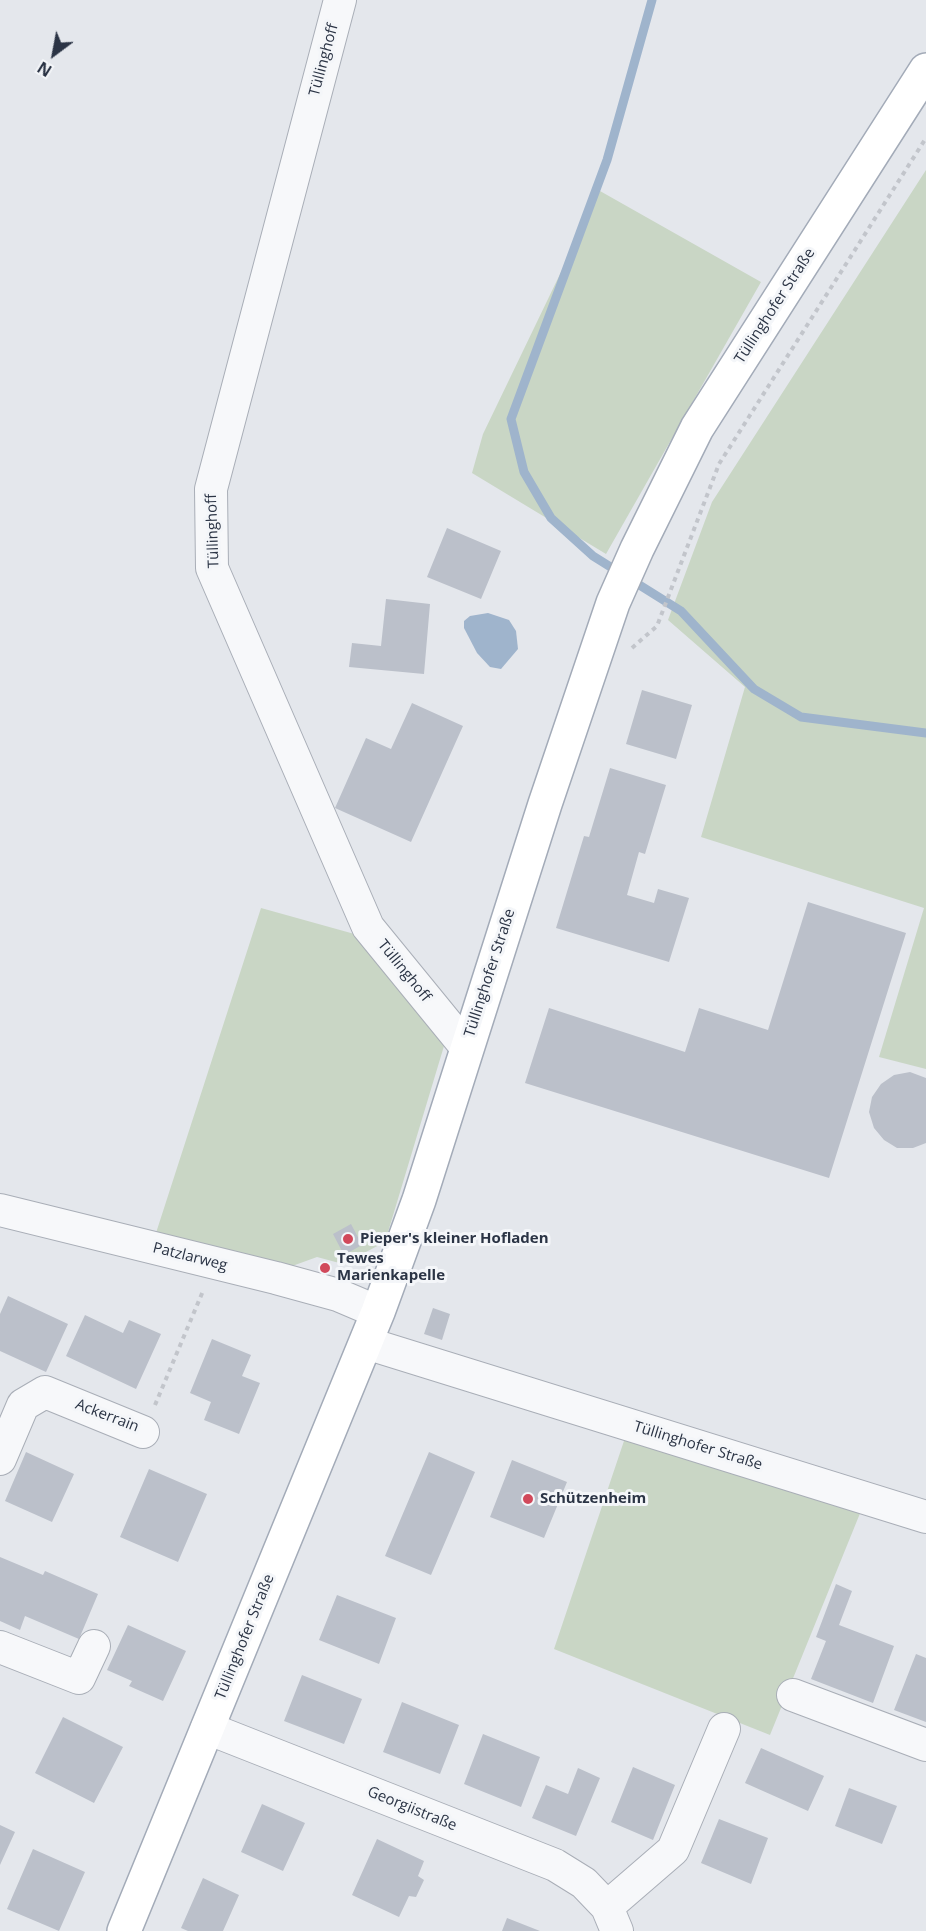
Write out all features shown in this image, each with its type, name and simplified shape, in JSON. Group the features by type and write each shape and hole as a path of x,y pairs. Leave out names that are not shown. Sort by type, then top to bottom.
{"main road":[{"name":"Tüllinghofer Straße","path":"124,1931 378,1312 419,1200 573,717 613,603 697,428 926,70"}],"street":[{"name":"Tüllinghoff","path":"340,0 210,489 212,568 368,927 466,1047"},
{"name":"Patzlarweg","path":"0,1210 338,1295 378,1312"},
{"name":"Tüllinghofer Straße","path":"366,1342 926,1517"},
{"name":"Ackerrain","path":"0,1459 23,1405 45,1392 143,1432"},
{"path":"0,1647 80,1678 94,1646"},
{"path":"793,1695 926,1745"},
{"name":"Georgiistraße","path":"207,1728 555,1865 584,1883 612,1919 673,1851 724,1729"}],"path":[{"path":"657,626 674,587 718,464 926,138"},
{"name":"Ackerrain","path":"143,1432 216,1263"}],"green space":[{"path":"926,170 926,1069 879,1057 924,908 701,837 745,687 668,620 712,502"},
{"path":"600,191 761,282 606,554 472,473 483,434"},
{"path":"261,908 358,935 444,1046 385,1242 343,1264 317,1257 284,1269 155,1236"},
{"path":"627,1432 863,1506 770,1735 554,1649"}],"water":[{"path":"488,613 509,620 516,631 518,649 501,669 490,667 477,653 464,628 464,621 470,616"}],"building":[{"path":"447,528 501,551 481,599 427,577"},
{"path":"386,599 430,604 424,674 349,667 352,643 381,646"},
{"path":"642,690 692,705 676,759 626,744"},
{"path":"412,703 463,726 411,842 335,808 366,738 391,749"},
{"path":"610,768 666,785 645,854 639,852 627,895 654,903 658,889 689,898 669,962 556,928 584,836 589,837"},
{"path":"808,902 906,933 829,1178 525,1083 549,1008 685,1052 699,1008 768,1030"},
{"path":"910,1072 926,1078 926,1143 913,1148 897,1148 884,1140 874,1128 869,1112 872,1097 881,1084 894,1075"},
{"name":"Pieper's kleiner Hofladen","path":"351,1224 362,1245 344,1255 333,1234"},
{"path":"325,1261 331,1267 325,1273 319,1267"},
{"path":"8,1296 68,1324 46,1372 0,1351 0,1314"},
{"path":"433,1308 450,1314 442,1340 424,1334"},
{"path":"85,1315 123,1333 129,1320 161,1334 136,1389 66,1356"},
{"path":"212,1339 251,1355 242,1376 260,1383 239,1434 204,1420 211,1402 190,1393"},
{"path":"26,1452 74,1474 52,1522 5,1501"},
{"path":"429,1452 475,1472 431,1575 385,1556"},
{"name":"Schützenheim","path":"512,1460 567,1482 544,1538 490,1517"},
{"path":"149,1469 207,1494 178,1562 120,1537"},
{"path":"0,1557 43,1575 45,1571 98,1594 79,1639 25,1616 20,1630 0,1621"},
{"path":"836,1584 852,1591 839,1625 894,1646 873,1703 811,1679 826,1641 816,1637"},
{"path":"337,1595 396,1618 379,1664 319,1640"},
{"path":"128,1625 186,1651 163,1701 129,1686 132,1681 107,1670"},
{"path":"916,1654 926,1658 926,1722 894,1710"},
{"path":"302,1675 362,1699 344,1744 284,1721"},
{"path":"402,1702 459,1725 440,1774 383,1752"},
{"path":"63,1717 123,1747 94,1803 35,1773"},
{"path":"483,1734 540,1757 521,1807 464,1784"},
{"path":"761,1748 824,1776 808,1811 745,1783"},
{"path":"633,1767 675,1785 653,1840 611,1822"},
{"path":"578,1768 600,1778 576,1836 532,1818 546,1785 568,1794"},
{"path":"849,1788 897,1806 882,1844 835,1826"},
{"path":"262,1804 305,1823 283,1871 241,1852"},
{"path":"719,1819 768,1838 751,1884 701,1863"},
{"path":"0,1825 15,1832 0,1865"},
{"path":"377,1839 424,1861 418,1876 424,1880 416,1897 409,1896 399,1917 352,1895"},
{"path":"33,1849 85,1872 59,1931 7,1909"},
{"path":"203,1878 239,1895 223,1931 188,1931 181,1928"},
{"path":"507,1918 540,1931 502,1931"}],"waterway":[{"path":"652,0 607,160 511,419 524,472 551,518 593,556 681,611 754,689 801,717 926,733"}],"place":[{"name":"Pieper's kleiner Hofladen","path":"348,1239"},
{"name":"Tewes Marienkapelle","path":"325,1268"},
{"name":"Schützenheim","path":"528,1499"}]}
